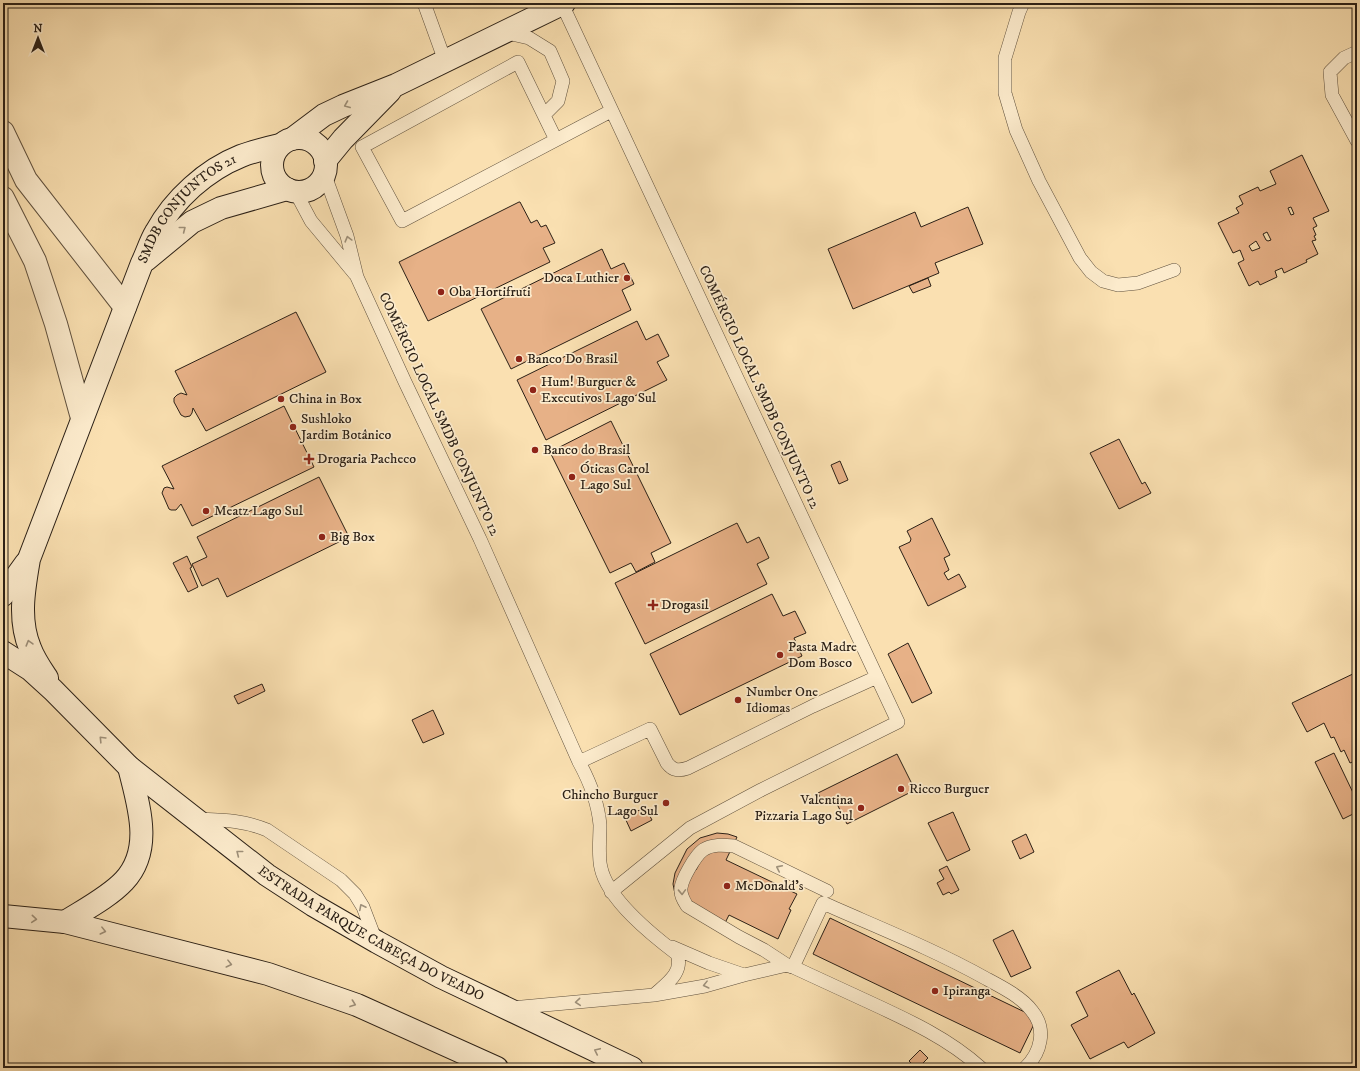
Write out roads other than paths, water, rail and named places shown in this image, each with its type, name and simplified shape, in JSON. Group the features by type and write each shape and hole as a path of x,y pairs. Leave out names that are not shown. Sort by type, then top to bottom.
{"street":[{"name":"SMDB CONJUNTOS 21","path":"142,263 156,232 175,205 195,184 218,168 242,156 286,142 324,115 396,85 563,4"},
{"name":"SMDB CONJUNTOS 21","path":"325,167 343,139 396,85"},
{"path":"3,132 26,180 125,307"},
{"path":"298,138 311,141 321,149 325,167 316,185 303,191 291,190 280,184 275,177 272,169 272,160 275,152 286,142 298,138"},
{"name":"SMDB CONJUNTOS 21","path":"142,263 192,222 220,208 291,190"},
{"path":"3,198 35,261 56,324 82,418"},
{"path":"53,690 30,648 24,625 23,595 29,559 142,263"},
{"path":"3,595 29,559"},
{"path":"3,652 32,670 53,690"},
{"name":"ESTRADA PARQUE CABEÇA DO VEADO","path":"53,690 129,767 267,875 377,942 441,977 632,1068"},
{"path":"65,922 103,899 124,882 137,862 142,838 140,813 129,767"},
{"path":"3,916 65,922 268,974 357,1005 497,1068"}],"lane":[{"path":"424,3 445,61"},
{"path":"1023,3 1005,58 1005,93 1016,130 1040,181 1080,258 1091,272 1103,281 1118,285 1138,283 1174,270"},
{"name":"COMÉRCIO LOCAL SMDB CONJUNTO 12","path":"563,4 611,111 898,722 761,790 690,828 611,892"},
{"path":"504,32 529,38 550,51 558,67 563,81 558,101 544,115"},
{"path":"1357,52 1344,58 1330,72 1332,95 1357,141"},
{"path":"556,140 518,62 362,147 402,221 556,140 611,111"},
{"name":"COMÉRCIO LOCAL SMDB CONJUNTO 12","path":"325,167 347,236 357,277 480,539 579,762 589,779 596,801 600,824 601,868 611,892 636,919 677,954 680,960 675,976 654,996"},
{"name":"COMÉRCIO LOCAL SMDB CONJUNTO 12","path":"291,190 311,221 357,277"},
{"path":"579,762 650,729 670,767 675,770 688,768 813,706 877,677"},
{"path":"195,819 242,821 254,824 267,830 322,867 340,880 355,894 363,907 377,942"},
{"path":"827,891 734,846 724,845 713,846 702,851 690,868 681,888 682,898 687,906 739,938 764,950 790,966 907,1019 944,1040 971,1058 981,1068"},
{"path":"790,966 822,903 829,906 955,961 1011,993 1032,1011 1040,1026 1041,1039 1037,1051 1030,1063 1025,1068"},
{"path":"664,944 709,963 744,975"},
{"path":"506,1008 654,996 705,986 744,975 790,966"}],"place":[{"name":"Doca Luthier","path":"627,278"},
{"name":"Oba Hortifruti","path":"441,292"},
{"name":"Banco Do Brasil","path":"519,359"},
{"name":"Hum! Burguer & Executivos Lago Sul","path":"533,390"},
{"name":"China in Box","path":"281,399"},
{"name":"Sushloko Jardim Botânico","path":"293,427"},
{"name":"Banco do Brasil","path":"535,450"},
{"name":"Drogaria Pacheco","path":"309,459"},
{"name":"Óticas Carol Lago Sul","path":"572,477"},
{"name":"Meatz Lago Sul","path":"206,511"},
{"name":"Big Box","path":"322,537"},
{"name":"Drogasil","path":"653,605"},
{"name":"Pasta Madre Dom Bosco","path":"780,655"},
{"name":"Number One Idiomas","path":"738,700"},
{"name":"Ricco Burguer","path":"901,789"},
{"name":"Chincho Burguer Lago Sul","path":"666,803"},
{"name":"Valentina Pizzaria Lago Sul","path":"861,808"},
{"name":"McDonald's","path":"727,886"},
{"name":"Ipiranga","path":"935,991"}]}
